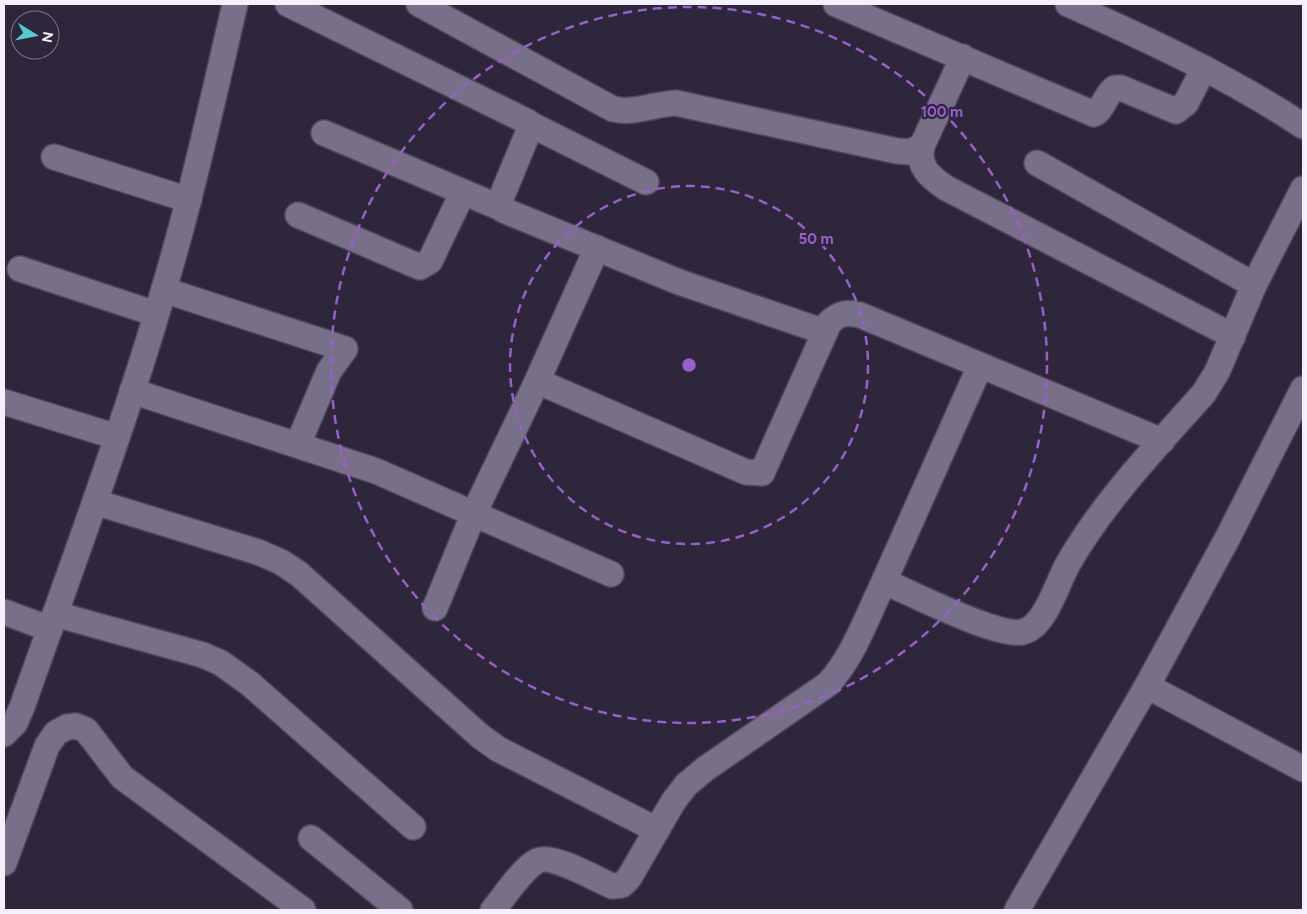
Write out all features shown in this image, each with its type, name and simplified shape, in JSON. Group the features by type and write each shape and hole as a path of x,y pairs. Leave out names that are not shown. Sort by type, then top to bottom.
{"street":[{"path":"4,734 15,723 22,707 95,502 164,290 188,200 235,4"},
{"path":"288,4 646,182"},
{"path":"419,4 613,109 635,111 676,103 897,151 910,152 922,146"},
{"path":"836,4 1094,114 1098,112 1107,94 1115,88 1121,88 1176,111 1186,103 1204,68"},
{"path":"1068,4 1204,68 1260,98 1303,126"},
{"path":"963,57 922,146 920,155 926,172 946,188 1233,336"},
{"path":"500,208 499,203 530,124"},
{"path":"324,133 679,282 825,332"},
{"path":"54,157 188,200"},
{"path":"1037,163 1254,285"},
{"path":"882,586 894,586 999,630 1022,632 1033,627 1041,619 1059,579 1097,519 1204,393 1217,372 1254,285 1303,189"},
{"path":"298,215 420,267 430,261 464,192"},
{"path":"435,608 474,513 534,388 597,248"},
{"path":"20,268 156,314"},
{"path":"164,290 345,349 329,371 298,444"},
{"path":"534,388 540,384 546,385 737,468 756,474 762,473 829,323 838,314 848,312 1162,441"},
{"path":"493,910 530,866 538,860 549,858 612,886 622,885 629,878 673,802 692,779 828,684 845,662 882,586 980,366"},
{"path":"1017,910 1147,686 1227,539 1303,389"},
{"path":"132,391 376,471 611,574"},
{"path":"4,402 117,437"},
{"path":"95,502 258,552 281,562 321,592 498,749 657,830"},
{"path":"4,612 203,655 221,663 249,683 413,827"},
{"path":"1147,686 1303,769"},
{"path":"4,863 47,746 56,733 67,727 76,726 86,730 95,739 122,777 303,910"},
{"path":"310,838 400,910"}]}
